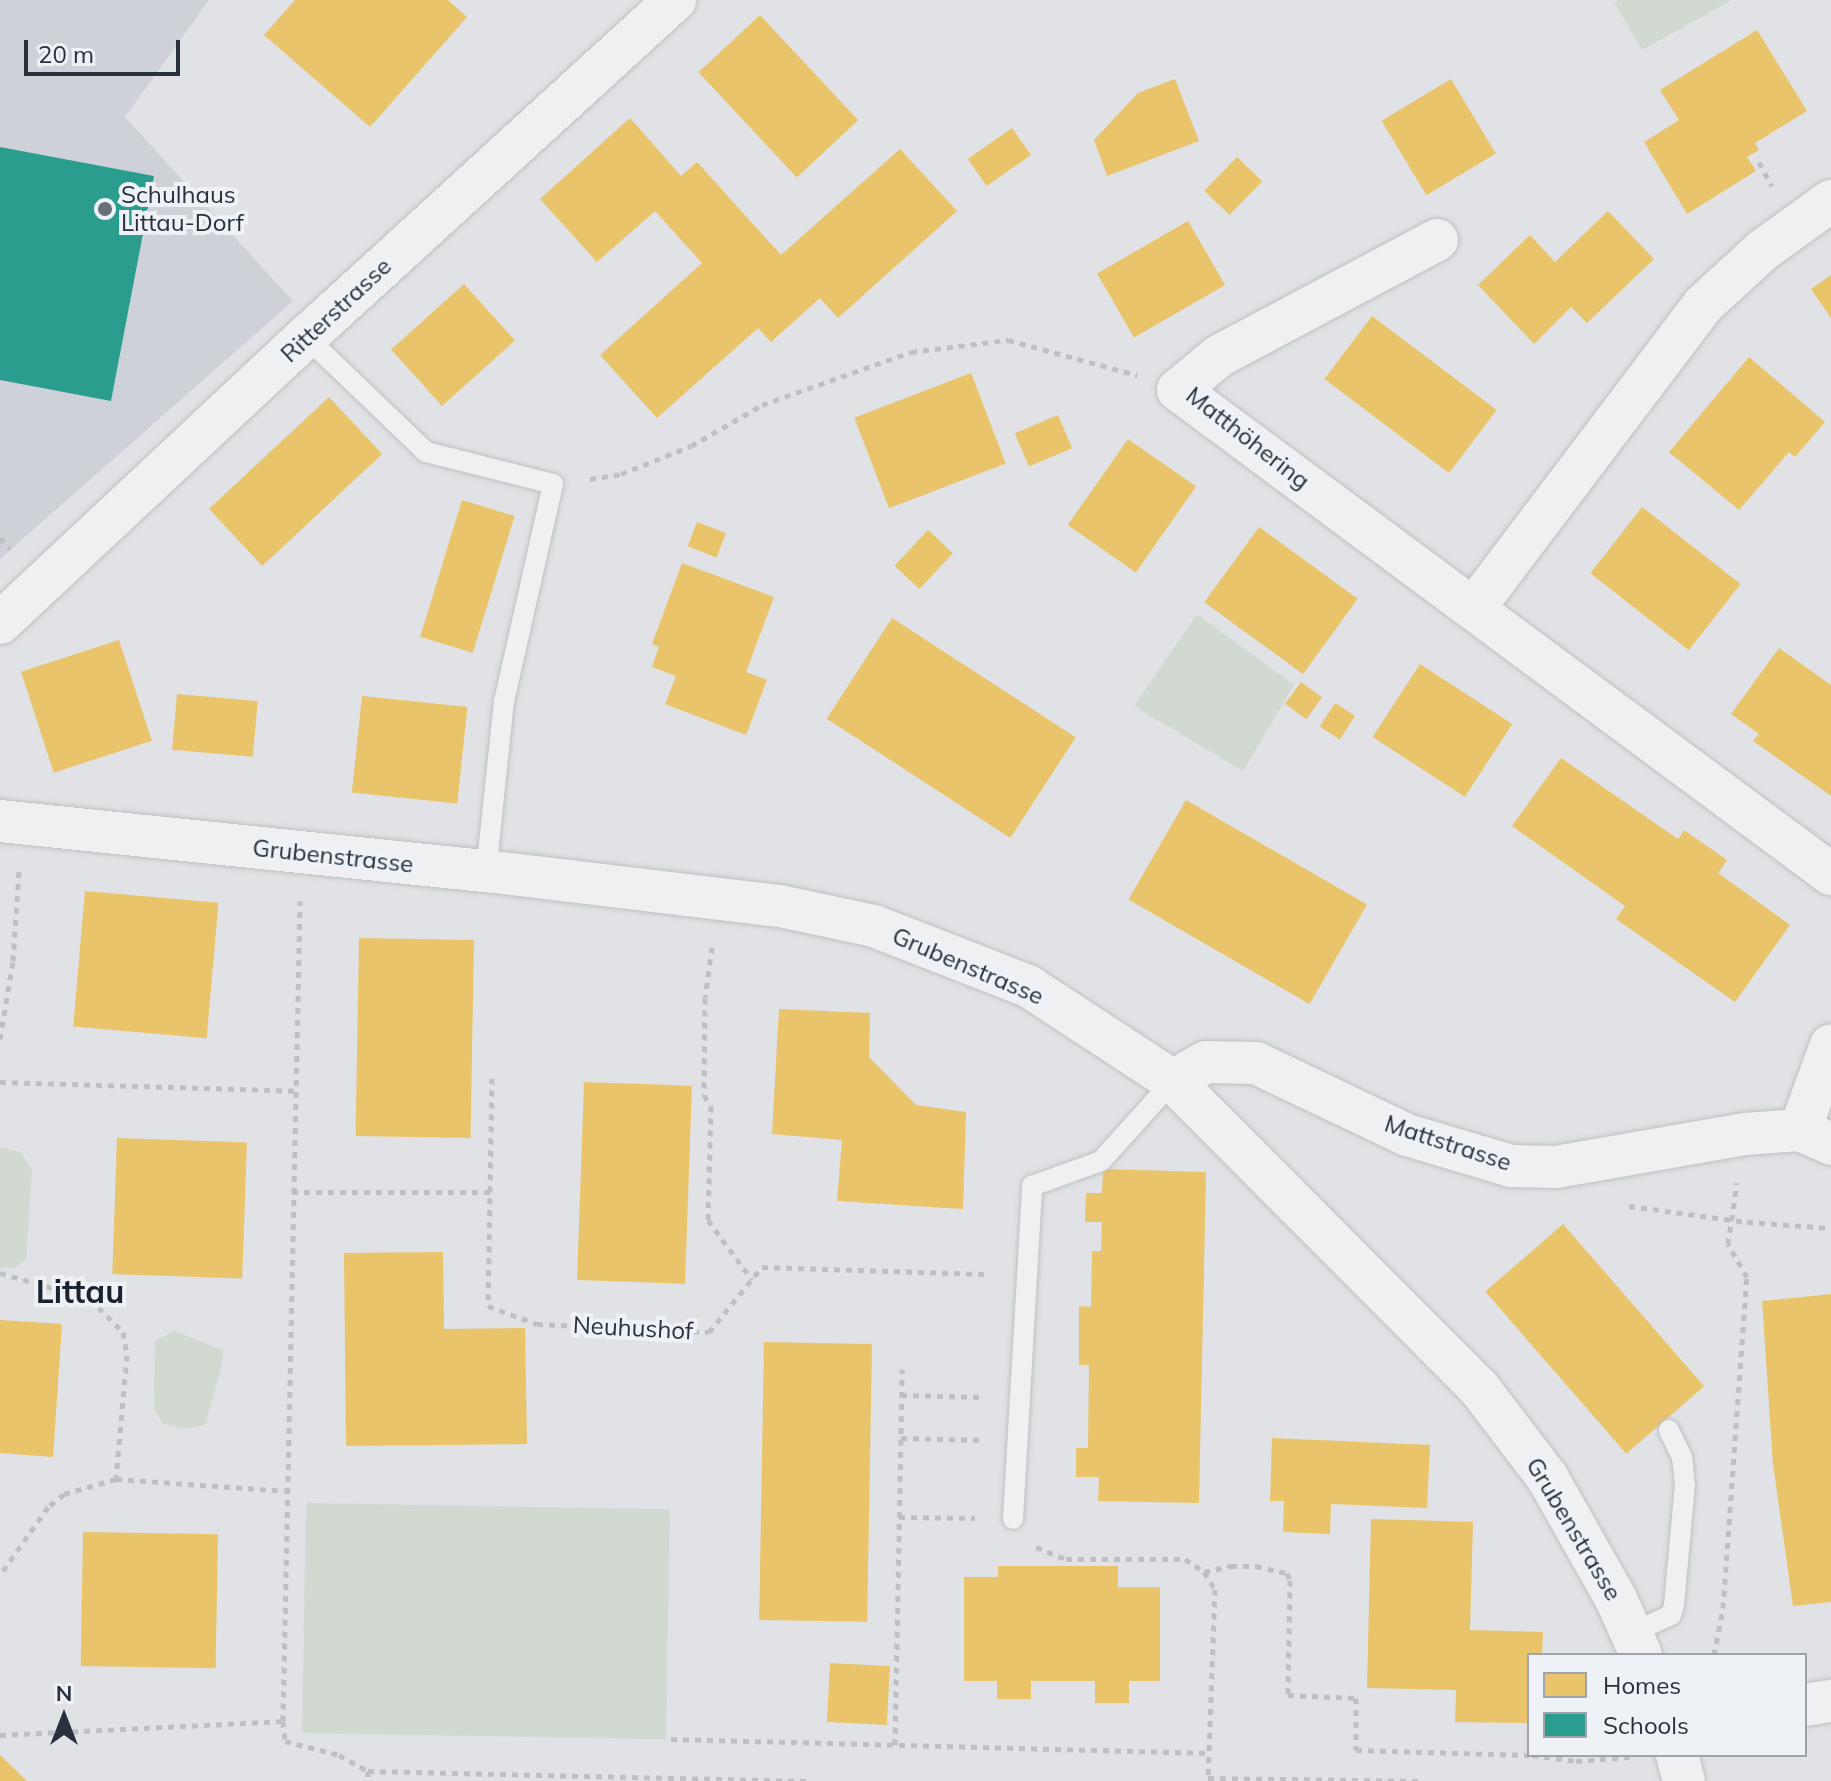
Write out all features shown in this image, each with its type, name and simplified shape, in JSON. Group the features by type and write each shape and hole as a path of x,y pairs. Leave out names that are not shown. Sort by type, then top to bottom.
{"street":[{"name":"Ritterstrasse","path":"0,623 306,337 675,0"},
{"path":"1474,608 1703,305 1763,250 1831,201"},
{"name":"Matthöhering","path":"1437,240 1219,356 1178,390 1831,874"},
{"name":"Grubenstrasse","path":"0,821 723,897 874,926 1028,986 1173,1081 1479,1388 1547,1477 1636,1644"},
{"path":"1815,1137 1831,1045"},
{"name":"Mattstrasse","path":"1173,1081 1206,1062 1256,1063 1407,1135 1511,1166 1556,1167 1745,1134 1815,1137"},
{"path":"1807,1705 1831,1701"},
{"path":"1678,1757 1684,1781"}],"lane":[{"path":"306,337 426,452 553,484 504,701 486,871"},
{"path":"1013,1519 1032,1186 1101,1161 1173,1081"},
{"path":"1636,1644 1671,1615 1674,1605 1685,1485 1682,1457 1669,1430"}],"path":[{"path":"553,484 621,474 691,446 762,405 911,352 959,344 1008,340 1109,364 1178,390"},
{"path":"301,853 286,1491 285,1741 339,1755 368,1771 808,1781"},
{"path":"0,1039 17,929 20,858"},
{"path":"713,941 705,998 704,1095 711,1106 708,1220 752,1280 762,1267 1027,1275"},
{"name":"Neuhushof","path":"492,1078 488,1306 537,1324 709,1332 752,1280"},
{"path":"0,1082 295,1091"},
{"path":"292,1192 490,1192"},
{"path":"1622,1205 1731,1220 1831,1228"},
{"path":"1714,1653 1723,1608 1747,1277 1728,1244 1731,1220"},
{"path":"0,1273 90,1299 112,1317 123,1332 127,1355 126,1395 116,1479"},
{"path":"895,1745 902,1369"},
{"path":"901,1395 1020,1398"},
{"path":"901,1438 1017,1441"},
{"path":"0,1575 48,1507 64,1494 116,1479 286,1491"},
{"path":"899,1517 1013,1519 1031,1545 1066,1559 1185,1559 1204,1572 1215,1589 1208,1780 1423,1781"},
{"path":"1204,1572 1231,1566 1256,1566 1287,1573 1288,1695 1356,1698 1356,1750 1527,1755"},
{"path":"0,1735 283,1721"},
{"path":"671,1739 1209,1753"},
{"path":"1545,1757 1576,1761 1630,1757"},
{"path":"368,1771 368,1781"}],"shaded area":[{"name":"Schulhaus Littau-Dorf","path":"0,0 209,0 125,117 293,301 0,559"},
{"path":"1618,0 1732,0 1642,50 1615,4"},
{"path":"1197,614 1294,685 1243,771 1134,706"},
{"path":"0,1147 21,1152 32,1171 26,1260 14,1268 0,1267"},
{"path":"174,1331 223,1350 223,1361 205,1425 183,1429 163,1423 154,1409 155,1341"},
{"path":"306,1503 670,1509 666,1739 302,1733"}],"building: Homes":[{"path":"295,0 448,0 467,17 370,127 264,35"},
{"path":"760,15 858,120 797,178 699,72"},
{"path":"1757,30 1807,111 1755,143 1759,150 1747,157 1756,171 1687,214 1644,142 1679,120 1660,90"},
{"path":"1175,79 1199,141 1107,176 1094,140 1138,93"},
{"path":"1451,79 1496,154 1426,195 1382,121"},
{"path":"630,118 681,176 697,162 781,255 900,149 957,211 838,318 820,298 771,342 758,328 657,418 600,355 702,263 655,211 597,262 540,199"},
{"path":"1012,128 1031,155 987,186 968,159"},
{"path":"1237,157 1262,181 1230,215 1204,191"},
{"path":"1608,211 1654,259 1587,323 1571,307 1534,344 1478,285 1530,235 1555,262"},
{"path":"1188,221 1225,285 1134,338 1097,274"},
{"path":"1831,275 1831,318 1811,289"},
{"path":"464,284 515,340 442,406 391,350"},
{"path":"1372,316 1497,410 1449,473 1324,379"},
{"path":"1749,357 1825,422 1795,457 1789,452 1739,510 1669,452"},
{"path":"971,373 1006,464 889,508 854,418"},
{"path":"329,397 382,454 262,566 209,509"},
{"path":"1058,415 1072,448 1029,467 1015,433"},
{"path":"1128,439 1196,487 1136,573 1068,525"},
{"path":"462,500 515,516 473,653 420,637"},
{"path":"1642,507 1741,584 1689,650 1590,573"},
{"path":"697,522 726,533 717,557 688,546"},
{"path":"1259,527 1358,599 1303,674 1204,602"},
{"path":"928,530 953,553 919,589 895,566"},
{"path":"682,563 774,597 746,672 767,680 746,735 665,704 676,676 652,667 659,647 652,644"},
{"path":"892,618 1076,737 1010,838 827,719"},
{"path":"119,640 152,741 54,773 21,672"},
{"path":"1779,648 1831,685 1831,796 1753,741 1759,734 1731,714"},
{"path":"1420,664 1512,724 1465,797 1373,737"},
{"path":"1301,682 1322,697 1306,719 1285,704"},
{"path":"177,694 258,701 253,757 172,750"},
{"path":"362,696 467,707 457,804 352,792"},
{"path":"1335,703 1355,716 1340,740 1320,726"},
{"path":"1561,758 1678,839 1684,830 1727,860 1718,873 1790,925 1735,1002 1616,919 1625,906 1512,826"},
{"path":"1186,800 1367,904 1309,1004 1128,900"},
{"path":"85,891 218,903 207,1038 73,1026"},
{"path":"359,938 474,940 471,1138 356,1136"},
{"path":"779,1009 870,1013 869,1057 916,1105 966,1112 963,1209 837,1201 842,1140 772,1134"},
{"path":"584,1082 692,1086 685,1284 577,1280"},
{"path":"117,1138 247,1143 242,1278 112,1274"},
{"path":"1103,1169 1206,1172 1199,1503 1098,1501 1099,1477 1076,1477 1076,1448 1088,1448 1089,1365 1079,1365 1079,1306 1091,1307 1092,1251 1101,1251 1102,1222 1085,1222 1086,1193 1102,1193"},
{"path":"1563,1224 1704,1386 1626,1454 1485,1292"},
{"path":"443,1252 444,1329 525,1328 527,1444 346,1446 344,1253"},
{"path":"1831,1294 1831,1602 1793,1606 1773,1464 1762,1301"},
{"path":"0,1320 62,1324 53,1457 0,1453"},
{"path":"764,1342 872,1344 867,1622 759,1620"},
{"path":"1272,1438 1430,1445 1427,1508 1331,1504 1330,1534 1283,1532 1284,1501 1270,1501"},
{"path":"1371,1519 1473,1522 1470,1630 1543,1632 1542,1653 1527,1653 1527,1723 1455,1722 1456,1690 1367,1688"},
{"path":"83,1532 218,1534 216,1668 81,1666"},
{"path":"998,1566 1118,1566 1118,1587 1160,1587 1160,1681 1129,1681 1129,1703 1095,1703 1095,1681 1031,1681 1031,1699 997,1699 997,1681 964,1681 964,1577 998,1577"},
{"path":"830,1663 890,1666 887,1725 827,1722"},
{"path":"0,1755 27,1781 0,1781"}],"building: Schools":[{"path":"0,147 154,176 111,401 0,380"}],"place":[{"name":"Schulhaus Littau-Dorf","path":"105,209"}],"district":[{"name":"Littau","path":"80,1291"}]}
